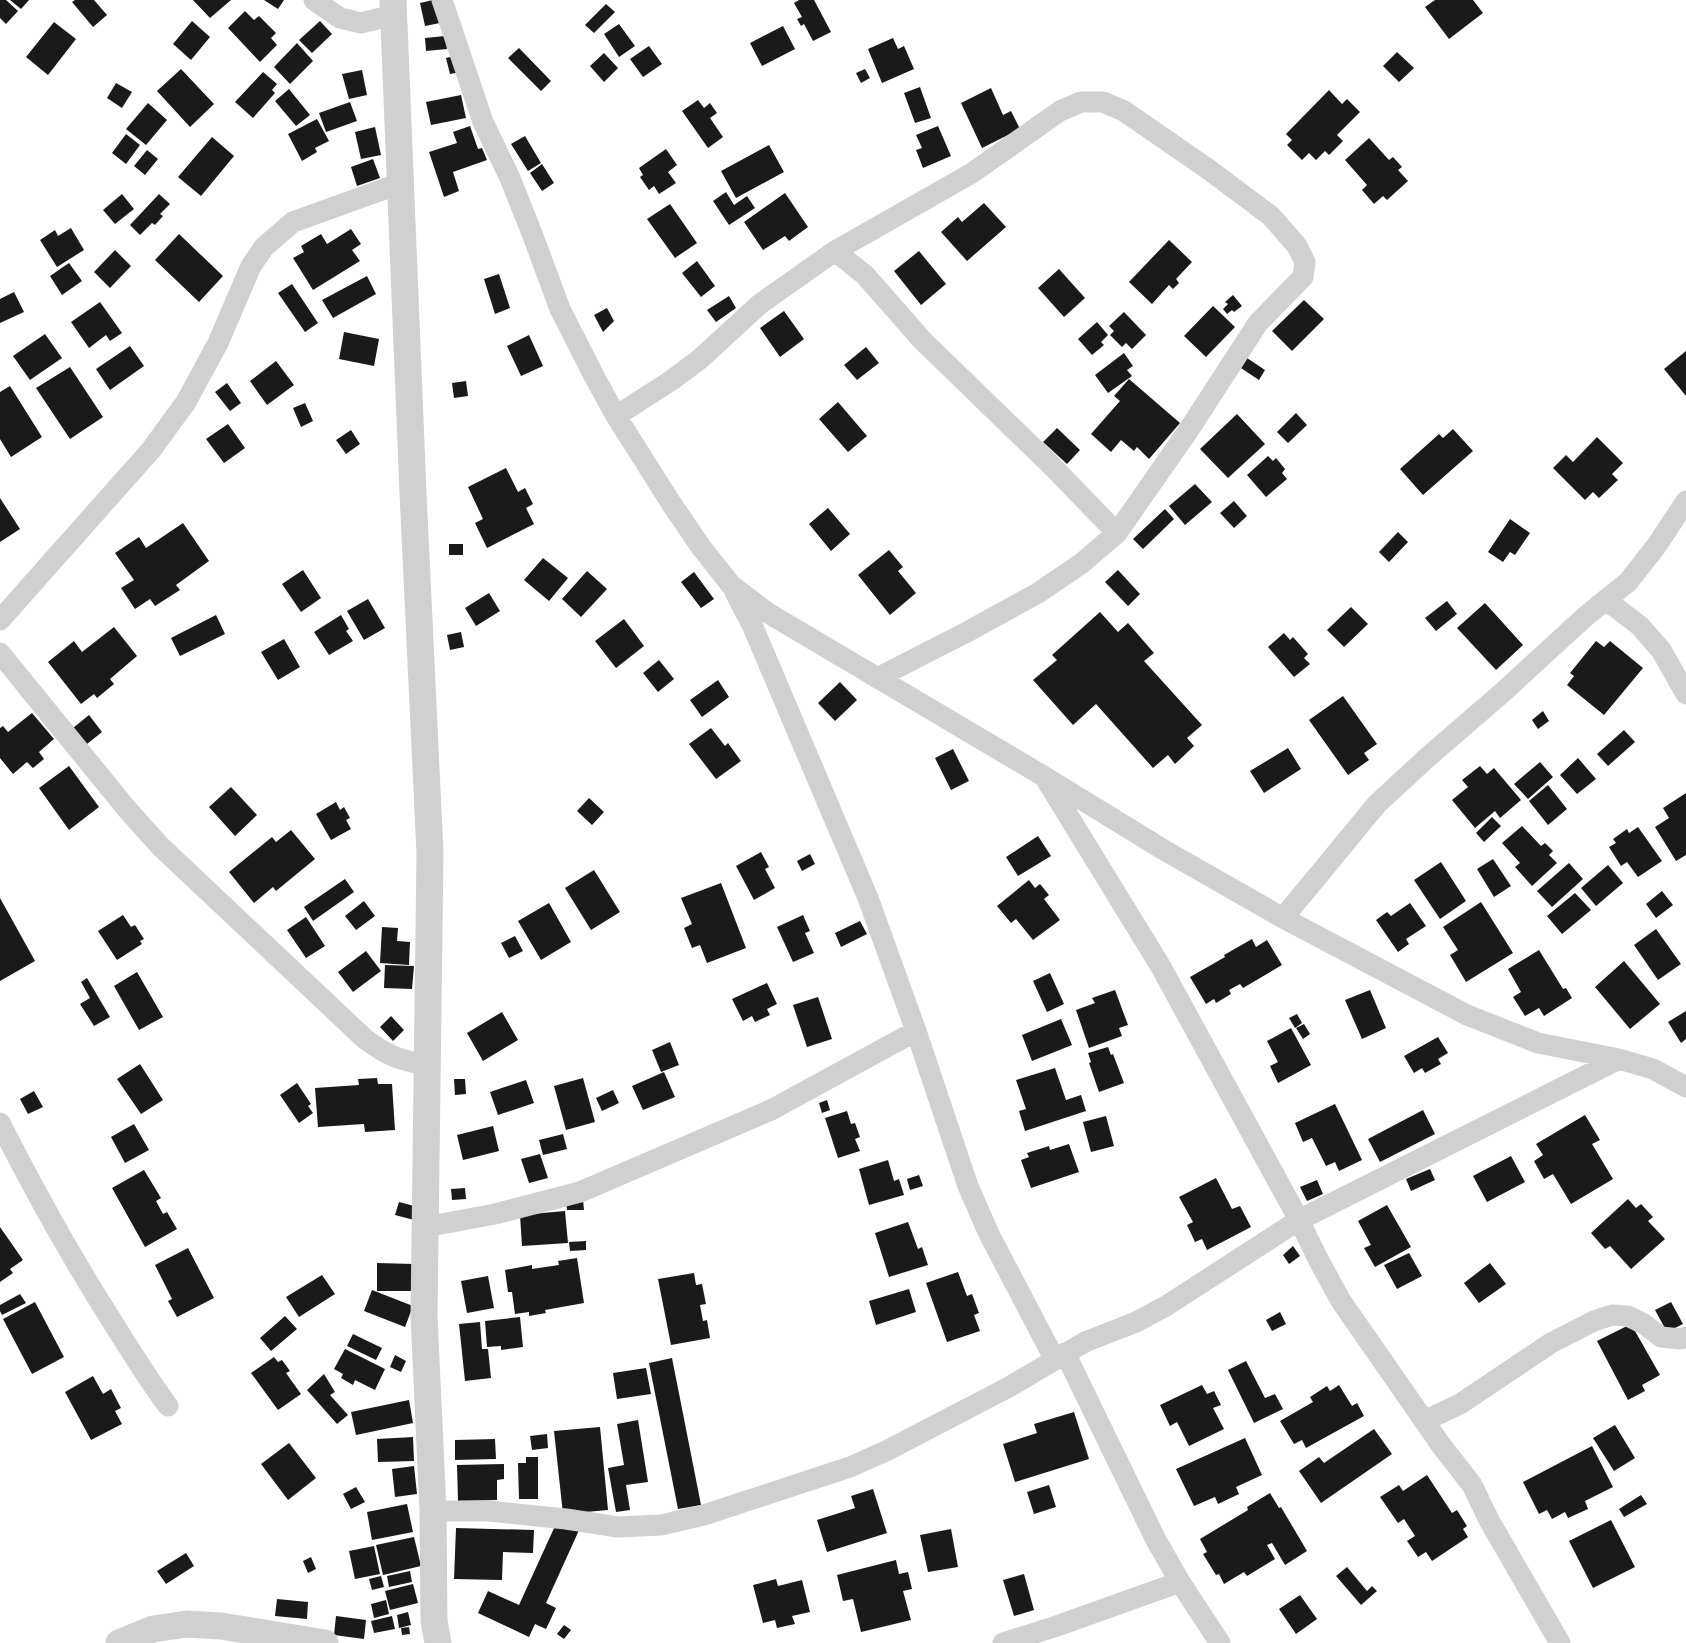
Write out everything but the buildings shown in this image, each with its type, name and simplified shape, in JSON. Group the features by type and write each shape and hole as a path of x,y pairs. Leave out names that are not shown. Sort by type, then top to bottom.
{"street":[{"path":"314,0 340,18 361,23 393,7 430,853 424,1316 434,1621 438,1643"},
{"path":"442,0 483,122 526,217 560,309 616,416 670,503 731,585 753,627 868,898 972,1195 989,1234 1060,1356 1156,1540 1220,1643"},
{"path":"616,416 700,359 760,303 835,251 972,173 1060,111 1081,102 1103,102 1124,111 1271,216 1297,246 1305,262 1303,277 1258,323 1188,431 1117,533 1082,563 1038,593 877,678"},
{"path":"0,620 151,450 186,402 218,343 251,266 264,247 293,222 401,183"},
{"path":"835,251 865,275 922,340 1052,466 1117,533"},
{"path":"1282,918 1377,804 1587,615 1628,582 1657,545 1686,501"},
{"path":"731,585 768,613 1282,918 1467,1015 1538,1043 1618,1059 1653,1069 1686,1087"},
{"path":"1606,600 1640,626 1661,650 1686,694"},
{"path":"0,653 118,799 160,846 365,1039 382,1052 401,1060 427,1065"},
{"path":"1045,777 1161,968 1341,1301 1424,1421 1472,1485 1490,1522 1560,1643"},
{"path":"425,1227 495,1214 580,1192 771,1110 916,1031"},
{"path":"432,1511 489,1511 618,1527 661,1525 704,1515 850,1467 886,1451 1009,1387 1084,1342 1136,1322 1166,1306 1299,1220 1618,1059"},
{"path":"0,1123 73,1259 148,1380 168,1406"},
{"path":"1424,1421 1460,1404 1551,1343 1612,1316 1628,1316 1661,1336 1681,1339 1686,1337"},
{"path":"1003,1643 1180,1582"},
{"path":"119,1643 153,1629 187,1624 221,1626 325,1643"}]}
